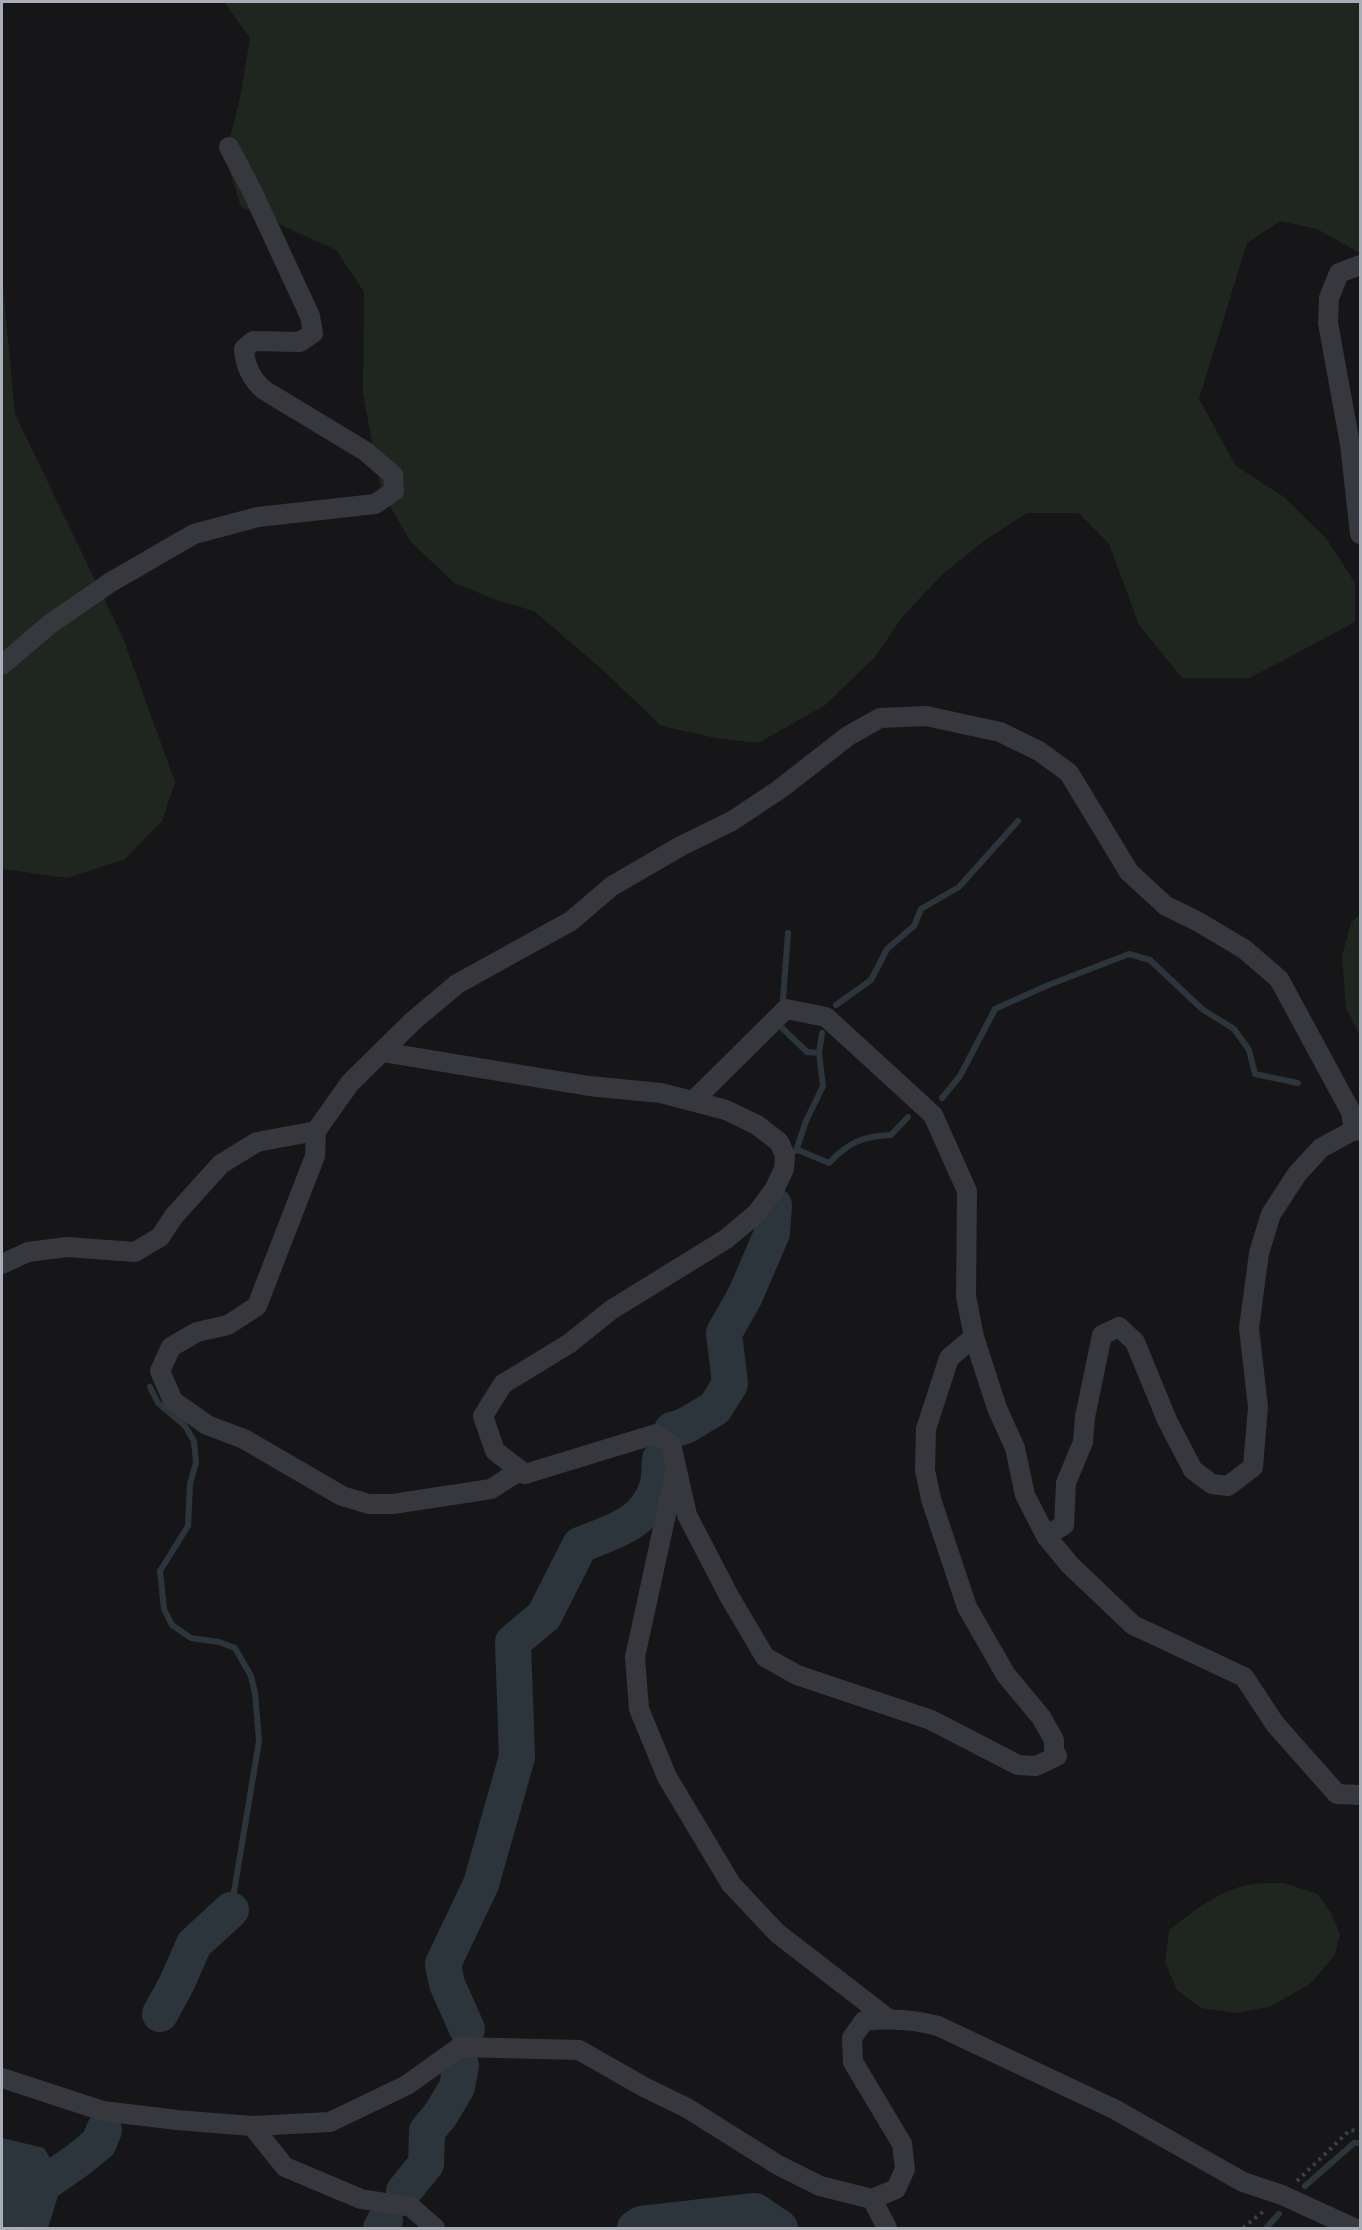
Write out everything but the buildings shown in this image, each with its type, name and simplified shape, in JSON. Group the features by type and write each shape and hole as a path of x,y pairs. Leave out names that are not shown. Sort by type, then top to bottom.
{"street":[{"path":"2,665 50,624 102,588 194,534 258,517 375,504 394,491 393,475 365,451 264,390 255,383 245,364 244,349 253,341 300,342 313,333 310,316 229,147"},
{"path":"1360,265 1339,273 1329,298 1328,323 1350,444 1360,534"},
{"path":"974,1337 950,1358 926,1430 925,1470 931,1499 967,1608 1006,1675 1041,1717 1054,1740 1054,1751 1057,1756 1036,1766 1018,1765 931,1720 797,1675 765,1657 729,1596 687,1515 671,1444 656,1434 525,1474 519,1471 491,1489 393,1504 369,1504 342,1496 243,1439 207,1425 173,1401 160,1371 171,1347 197,1332 228,1325 257,1306 315,1156 316,1131 350,1083 413,1021 458,984 571,921 612,886 681,846 732,821 780,789 848,736 880,718 927,716 1000,732 1039,751 1069,773 1129,872 1166,906 1197,921 1244,949 1279,979 1351,1112 1357,1130 1322,1148 1297,1174 1271,1214 1259,1253 1249,1328 1258,1407 1253,1467 1228,1486 1212,1484 1193,1470 1167,1420 1135,1342 1119,1327 1102,1335 1085,1417 1083,1442 1066,1483 1064,1524 1046,1536"},
{"path":"693,1101 786,1009 826,1017 933,1115 967,1191 966,1296 974,1337 997,1408 1015,1448 1025,1496 1046,1536 1070,1565 1133,1625 1244,1677 1275,1724 1337,1794 1360,1795"},
{"path":"382,1052 589,1086 661,1093 693,1101 726,1110 764,1131 779,1142 785,1155 784,1169 774,1190 757,1213 726,1239 611,1310 570,1343 503,1384 483,1416 495,1451 525,1474"},
{"path":"2,1264 28,1252 67,1247 135,1252 160,1237 174,1216 221,1164 257,1142 316,1131"},
{"path":"676,1468 635,1657 639,1709 667,1777 715,1861 731,1884 777,1933 887,2018"},
{"path":"2,2078 103,2110 177,2120 252,2126 330,2122 407,2085 460,2047 579,2049 687,2108 778,2164 820,2186 872,2199 896,2189 905,2169 904,2160 902,2144 853,2062 852,2038 864,2021 887,2018 920,2021 938,2026 1114,2109 1243,2182 1282,2195 1354,2229"},
{"path":"252,2126 285,2167 361,2199 411,2207 435,2229"},
{"path":"872,2199 887,2229"}],"path":[{"path":"1243,2229 1350,2130 1360,2131"}],"shaded area":[{"path":"224,2 1360,2 1360,253 1317,229 1280,221 1247,243 1199,399 1236,466 1284,497 1326,538 1355,583 1355,622 1250,678 1182,678 1139,625 1109,544 1079,513 1027,513 984,541 944,573 903,616 875,657 824,706 758,743 716,738 661,726 604,671 534,611 496,600 453,582 410,541 381,490 363,394 364,292 336,250 241,207 225,157 241,93 250,38"},
{"path":"2,274 15,414 123,638 175,782 162,821 125,859 67,878 2,869"},
{"path":"1360,915 1360,1035 1346,1009 1342,956 1351,922"},
{"path":"1284,1883 1318,1894 1332,1915 1340,1934 1335,1955 1310,1984 1269,2007 1237,2013 1201,2008 1177,1990 1165,1962 1169,1930 1205,1903 1226,1892 1247,1885"},
{"path":"2,2138 44,2148 63,2180 48,2228 2,2228"}],"waterway":[{"path":"836,1005 871,980 887,949 914,926 921,909 959,887 1018,821"},
{"path":"783,999 788,933"},
{"path":"942,1098 960,1076 995,1009 1046,986 1129,954 1150,960 1202,1009 1234,1029 1249,1050 1255,1074 1298,1083"},
{"path":"783,1029 807,1052 819,1053"},
{"path":"796,1151 806,1121 823,1086 819,1053 822,1033"},
{"path":"798,1150 829,1163 850,1145 872,1137 891,1135 908,1117"},
{"path":"672,1430 685,1426 715,1408 730,1384 724,1333 745,1296 772,1233 774,1205"},
{"path":"150,1387 158,1403 185,1426 194,1441 196,1463 190,1484 188,1526 160,1571 164,1609 172,1625 191,1638 219,1642 235,1648 251,1676 255,1693 259,1741 231,1910"},
{"path":"467,2029 447,1984 443,1964 481,1884 517,1757 513,1642 544,1616 580,1545 616,1531 645,1510 658,1484 660,1459"},
{"path":"160,2014 194,1944 231,1910"},
{"path":"404,2191 426,2164 427,2131 441,2114 457,2087 461,2065"},
{"path":"2,2213 99,2143 104,2130"},
{"path":"1305,2186 1354,2143 1360,2143"},
{"path":"635,2228 641,2224 755,2211 780,2228"},
{"path":"1266,2228 1279,2214"},
{"path":"381,2228 385,2221"}]}
